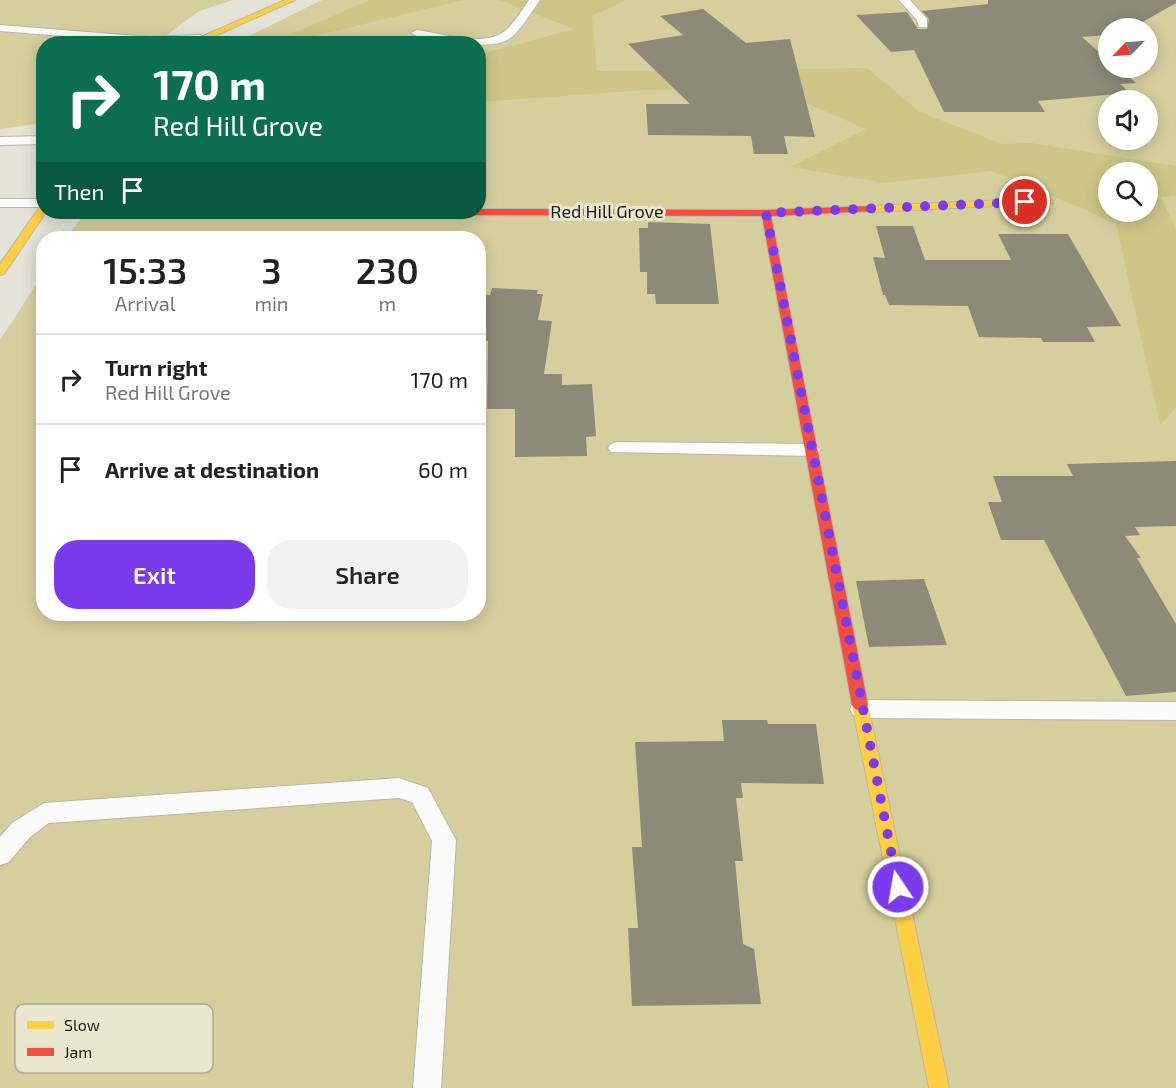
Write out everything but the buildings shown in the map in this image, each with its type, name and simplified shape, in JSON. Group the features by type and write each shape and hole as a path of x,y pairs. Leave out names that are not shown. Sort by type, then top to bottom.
{"street":[{"path":"205,36 291,0"},
{"name":"Red Hill Grove","path":"486,212 766,213 1049,201"},
{"path":"766,213 861,709 939,1088"},
{"path":"0,272 36,217"}],"lane":[{"path":"486,40 507,35 535,0"},
{"path":"904,0 922,19 923,25"},
{"path":"0,28 100,36"},
{"path":"417,33 436,36"},
{"path":"0,141 36,140"},
{"path":"0,202 36,204"},
{"path":"617,448 812,450"},
{"path":"861,709 1176,711"},
{"path":"0,854 21,830 44,813 399,788 420,795 444,840 427,1088"}],"shaded area":[{"path":"0,0 233,0 199,11 165,36 36,36 36,124 0,129"},
{"path":"322,0 1176,0 1176,1088 0,1088 0,340 36,285 36,621 486,621 486,231 72,231 80,219 486,219 486,36 249,36"},
{"path":"370,0 463,0 315,36 286,36"},
{"path":"500,0 626,0 592,16 597,71 867,68 920,112 1002,144 1031,143 1151,162 1098,162 1098,215 992,171 884,183 790,167 866,129 774,89 646,90 486,101 486,53 574,29"},
{"path":"1158,163 1176,166 1176,196 1161,197 1176,229 1176,408 1160,425 1116,223 1114,222 1158,222"}],"traffic: slow":[{"path":"208,36 291,0"},
{"path":"871,209 1049,201"},
{"path":"0,272 36,219"},
{"path":"860,705 939,1088"}],"traffic: jam":[{"path":"486,212 766,213 871,209"},
{"path":"766,213 860,705"}],"route":[{"path":"898,887 861,709 766,213 1025,202"}]}
